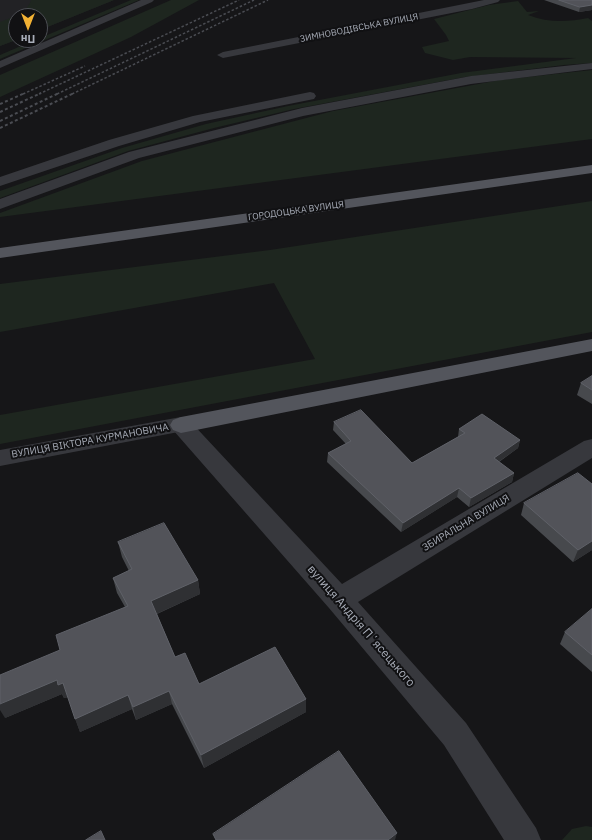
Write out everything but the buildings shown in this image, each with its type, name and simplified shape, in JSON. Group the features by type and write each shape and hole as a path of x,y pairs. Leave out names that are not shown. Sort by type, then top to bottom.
{"main road":[{"name":"ГОРОДОЦЬКА ВУЛИЦЯ","path":"0,253 592,169"},
{"path":"181,425 592,345"}],"street":[{"path":"0,65 149,0"},
{"name":"ЗИМНОВОДІВСЬКА ВУЛИЦЯ","path":"223,55 472,6 495,0"},
{"path":"0,204 134,155 302,112 471,80 592,66"},
{"path":"0,182 114,143 191,122 324,93"},
{"name":"ВУЛИЦЯ ВІКТОРА КУРМАНОВИЧА","path":"0,458 181,425"},
{"name":"вулиця Андрія Пʼясецького","path":"181,425 339,600 455,734 524,840"},
{"name":"ЗБИРАЛЬНА ВУЛИЦЯ","path":"339,600 592,447"}],"shaded area":[{"path":"0,0 114,0 48,27 48,8 8,8 8,43 0,46"},
{"path":"31,0 114,0 48,27 48,8 26,8"},
{"path":"131,0 139,0 48,39 48,35"},
{"path":"171,0 199,0 131,37 0,97 0,75"},
{"path":"518,1 527,12 539,11 528,15 536,18 558,21 588,18 592,21 592,63 465,77 294,109 214,128 128,151 0,198 0,191 122,148 206,124 288,106 461,73 576,58 470,57 453,60 425,53 422,47 449,41 434,19 489,5"},
{"path":"8,19 8,43 0,46 0,22"},
{"path":"16,48 26,48 0,59 0,55"},
{"path":"592,70 592,139 0,217 0,213 142,161 333,111 500,80"},
{"path":"592,201 592,332 0,444 0,415 315,359 274,283 0,332 0,284 270,250"},
{"path":"586,826 592,827 592,840 562,840 572,829"}],"railway":[{"path":"39,94 239,0"},
{"path":"57,94 254,0"},
{"path":"72,94 268,0"},
{"path":"23,94 85,66"},
{"path":"0,104 25,93"},
{"path":"0,112 41,93"},
{"path":"0,121 59,93"},
{"path":"0,128 74,93"}]}
